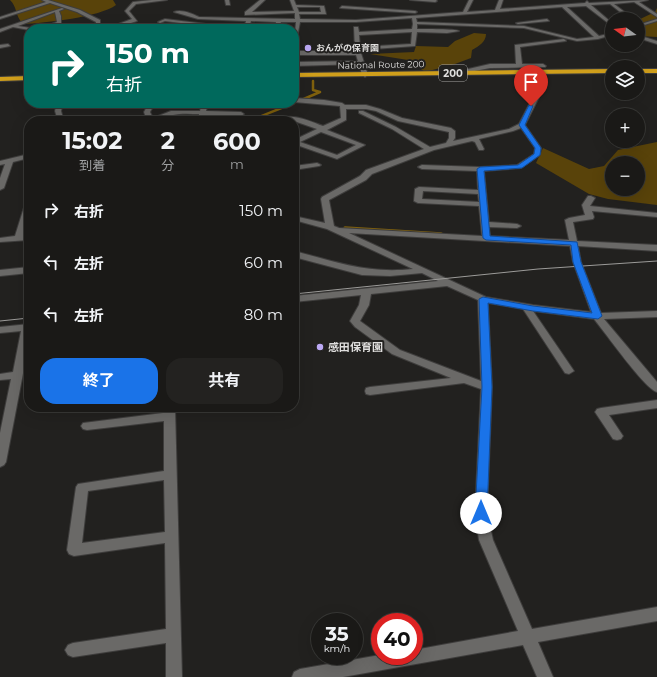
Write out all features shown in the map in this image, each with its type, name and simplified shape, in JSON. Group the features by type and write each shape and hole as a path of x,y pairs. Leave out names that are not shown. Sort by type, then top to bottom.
{"highway":[{"name":"National Route 200","path":"299,75 605,71"},
{"path":"645,71 657,71"},
{"path":"0,79 24,78"}],"street":[{"path":"44,0 67,6 93,17 98,21 98,24"},
{"path":"123,24 135,20 127,11 135,3 164,0"},
{"path":"236,24 263,0"},
{"path":"292,0 298,13 297,24"},
{"path":"412,0 435,1 428,15"},
{"path":"464,14 471,0"},
{"path":"497,11 501,0"},
{"path":"556,7 557,0"},
{"path":"488,26 542,14 556,7 586,2 611,3 646,0"},
{"path":"635,1 657,16"},
{"path":"0,18 50,2"},
{"path":"586,2 605,19"},
{"path":"611,3 623,12"},
{"path":"0,31 67,6"},
{"path":"248,13 324,13 322,6 295,6"},
{"path":"348,13 341,6 428,15 464,14 529,7 542,14 563,37"},
{"path":"563,6 598,38"},
{"path":"56,24 59,23 57,10"},
{"path":"176,12 189,14 198,18 279,21 413,18 428,15"},
{"path":"299,53 358,51 413,45 415,23 413,18"},
{"path":"354,19 358,51 365,74"},
{"path":"387,32 388,19"},
{"path":"160,22 165,20 198,24"},
{"path":"248,24 249,20"},
{"path":"645,23 657,20"},
{"path":"415,23 524,27 581,41 605,36"},
{"path":"13,26 24,28"},
{"path":"357,34 415,30 447,32 457,31"},
{"path":"519,65 517,46 570,39"},
{"path":"645,39 657,43"},
{"path":"0,47 8,44"},
{"path":"299,64 361,62"},
{"path":"454,73 490,66 543,66"},
{"path":"332,228 325,199 363,178 369,172 429,149 511,130 522,125 537,95 525,71"},
{"path":"299,100 334,103 342,105 343,107 366,107 378,110 400,120 449,129 452,132 449,144"},
{"path":"299,140 344,119 343,107"},
{"path":"202,116 204,108"},
{"path":"164,116 172,113 203,112 241,114"},
{"path":"361,112 394,128 429,149"},
{"path":"299,120 362,144 337,157 299,143"},
{"path":"422,167 480,169 519,167 537,155 538,148 522,125"},
{"path":"474,139 478,141 481,149"},
{"path":"0,162 24,157"},
{"path":"0,188 10,161"},
{"path":"299,167 317,165"},
{"path":"480,169 484,192 486,238"},
{"path":"484,192 419,189 418,201 484,204"},
{"path":"591,198 586,205 590,217 569,220 577,262 598,316 647,378 657,388"},
{"path":"587,208 657,215"},
{"path":"18,238 24,219"},
{"path":"299,219 332,228 483,299 526,307 598,316 657,314"},
{"path":"486,224 516,226"},
{"path":"332,228 657,248"},
{"path":"0,240 24,238"},
{"path":"299,255 371,273 384,274 423,271"},
{"path":"0,273 24,271"},
{"path":"299,299 447,283"},
{"path":"366,292 366,304 356,317 355,321 358,325 396,352 411,360 487,387"},
{"path":"483,299 487,387 481,513 486,540 545,677"},
{"path":"526,307 569,371"},
{"path":"0,330 24,327"},
{"path":"0,462 4,423 18,375 24,346"},
{"path":"0,377 18,375"},
{"path":"370,391 464,379"},
{"path":"617,436 601,412 657,404"},
{"path":"87,426 164,412"},
{"path":"169,412 174,677"},
{"path":"170,475 82,487 74,550 171,537"},
{"path":"307,676 657,614"},
{"path":"73,650 174,635"}],"shaded area":[{"path":"10,0 113,0 116,5 98,13 85,16 58,21 23,24 20,21 14,5"},
{"path":"657,8 657,37 645,36 645,17 655,12"},
{"path":"474,33 486,34 486,37 482,44 472,50 471,58 425,72 408,60 370,54 414,52 416,46 448,47 455,41"},
{"path":"657,142 657,205 608,199 589,194 536,163 543,148 589,169 605,165 605,196 645,196 645,156 613,156 618,150 628,148 645,148 645,144"}],"waterway":[{"path":"299,101 320,92 313,90 313,81"},
{"path":"262,116 282,108"},
{"path":"345,228 441,234"}],"tram line":[{"path":"299,293 538,269 657,261"},
{"path":"0,321 24,319"}],"place":[{"name":"おんがの保育園","path":"308,48"},
{"name":"感田保育園","path":"320,347"}],"route":[{"path":"481,513 481,485 487,387 483,299 533,308 598,316 577,262 574,243 486,238 484,192 480,169 519,167 537,155 538,148 522,125 531,106"}]}
